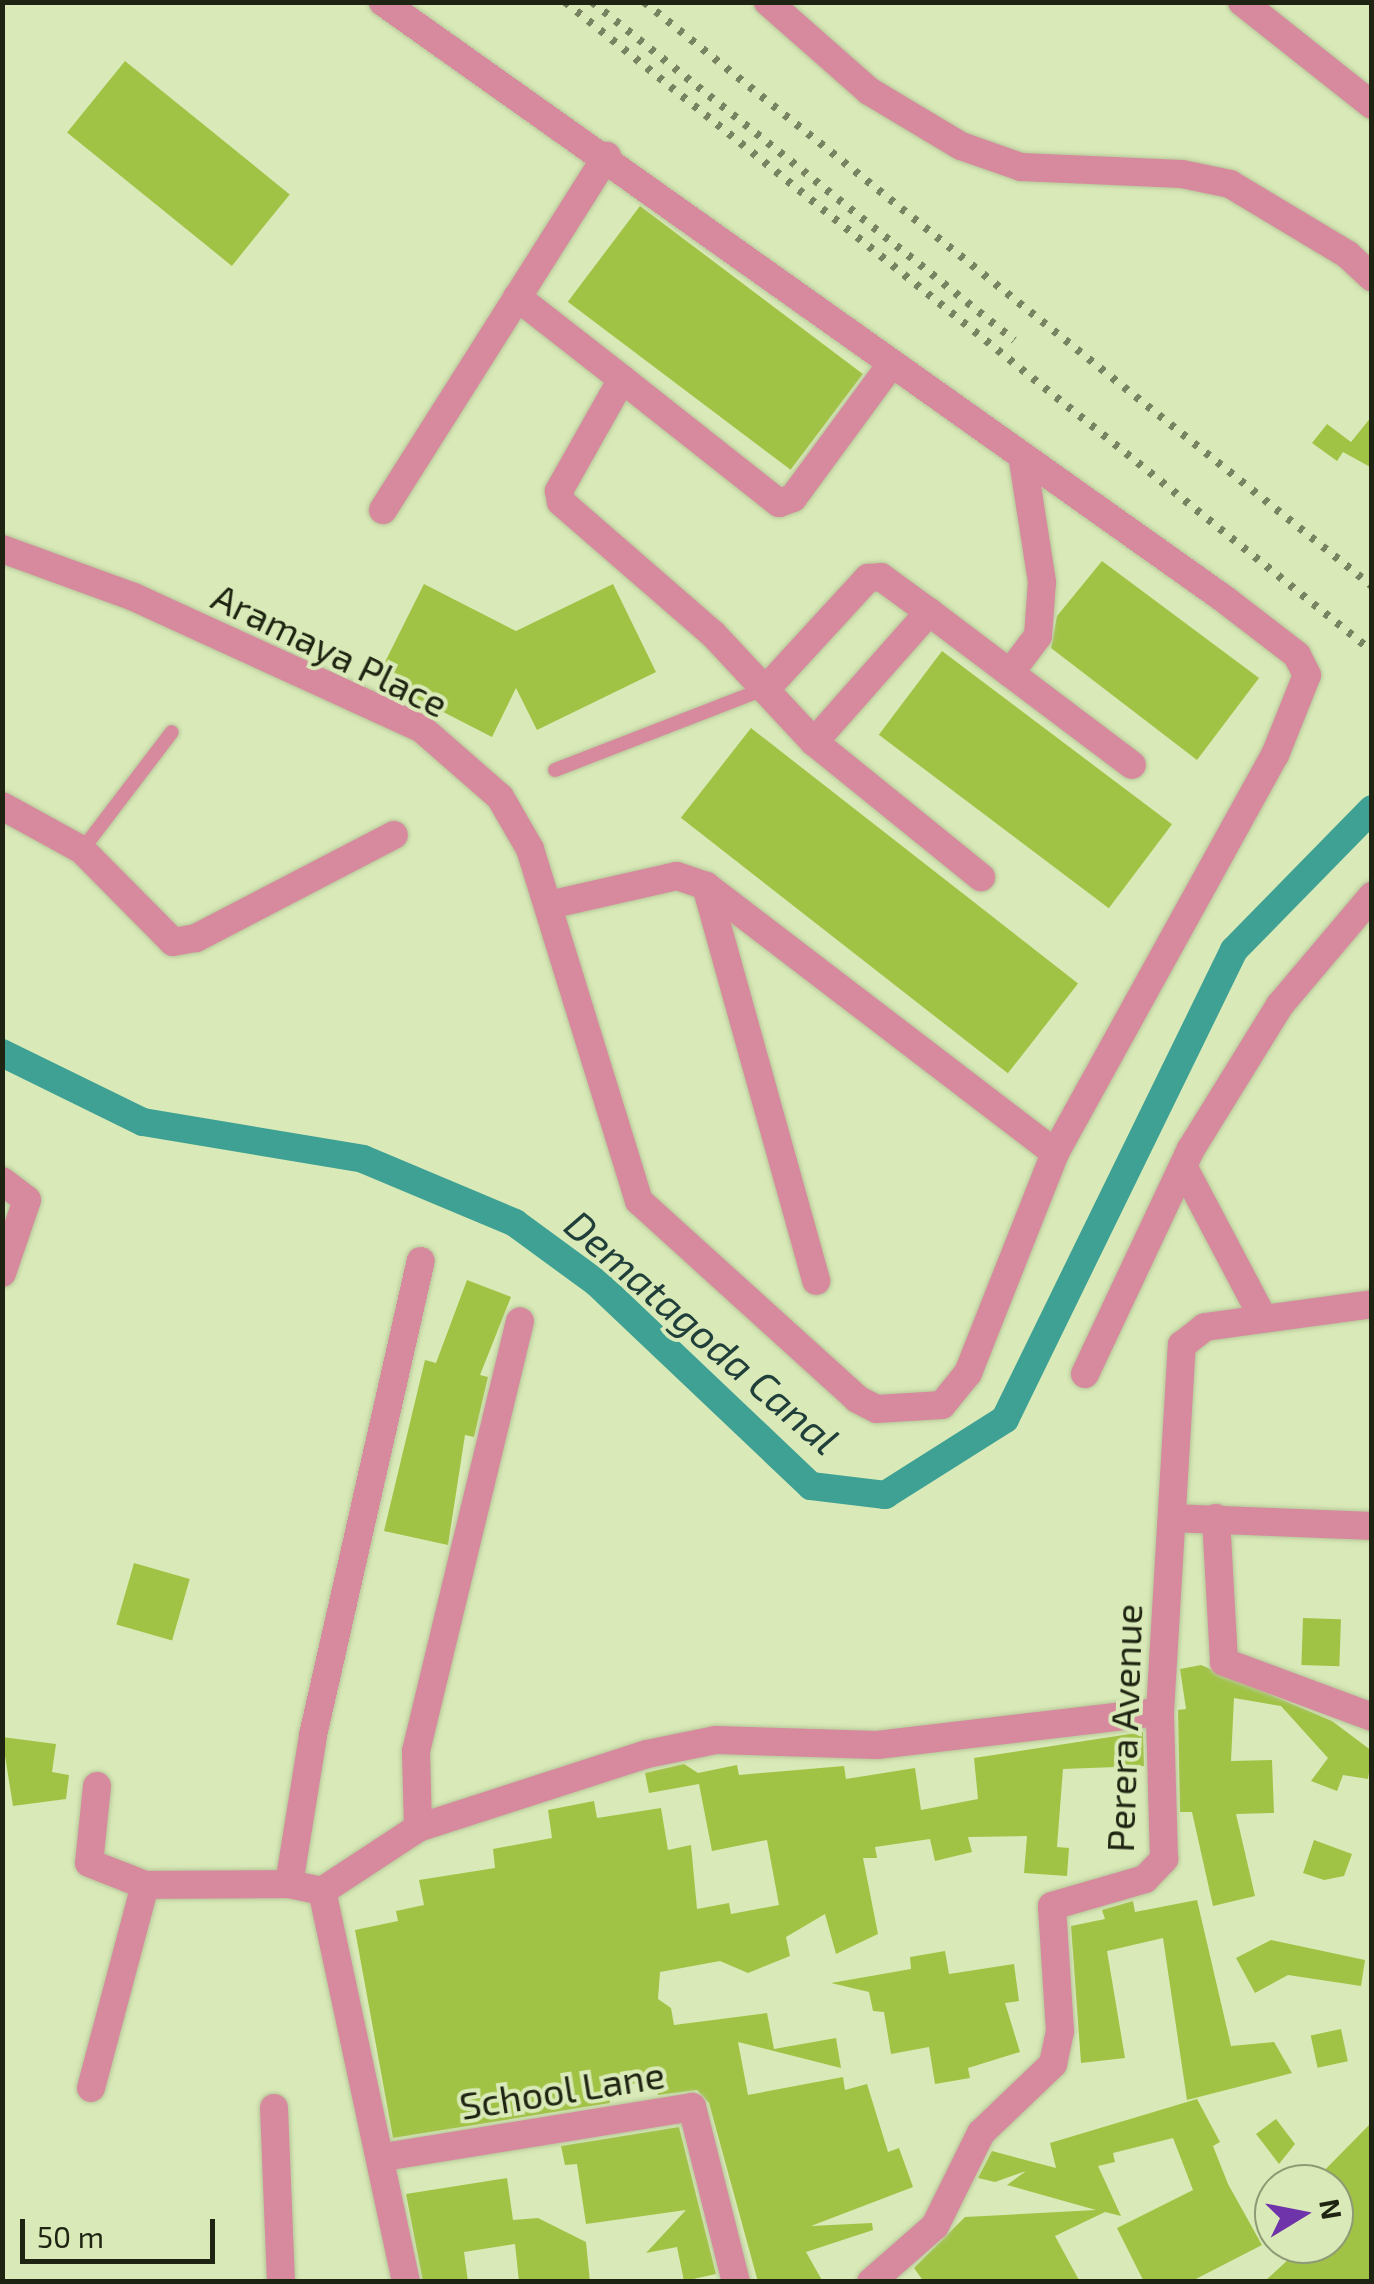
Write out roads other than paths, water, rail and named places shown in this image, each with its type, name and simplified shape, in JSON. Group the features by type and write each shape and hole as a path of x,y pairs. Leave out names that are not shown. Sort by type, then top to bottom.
{"street":[{"name":"Aramaya Place","path":"2,549 134,598 422,729 500,797 549,905 639,1200 664,1232 877,1410 942,1406 968,1373 1055,1154 1275,755 1307,675 1297,655 1226,600 1023,461 607,156 383,2"},
{"path":"768,2 869,91 962,146 1021,167 1182,174 1230,184 1348,254 1372,277"},
{"path":"1242,2 1372,106"},
{"path":"383,510 607,156"},
{"path":"517,298 779,502 793,498 890,366"},
{"path":"622,379 559,491 561,502 766,689 814,742 980,877"},
{"path":"1010,673 1038,636 1042,582 1023,461"},
{"path":"766,689 868,578 881,577 1132,764"},
{"path":"814,742 929,612"},
{"path":"2,806 82,850 173,942 196,938 394,835"},
{"path":"549,905 677,876 706,886 1055,1154"},
{"path":"706,886 816,1281"},
{"path":"1085,1374 1184,1168 1280,1004 1372,896"},
{"path":"1184,1168 1262,1316"},
{"path":"2,1181 27,1200 2,1273"},
{"path":"289,1884 312,1735 421,1261"},
{"name":"Perera Avenue","path":"871,2282 935,2226 981,2133 1052,2064 1060,2031 1052,1906 1146,1879 1164,1859 1160,1712 1182,1345 1205,1327 1262,1316 1372,1304"},
{"path":"418,1828 416,1751 520,1321"},
{"path":"1172,1518 1372,1526"},
{"path":"1216,1518 1220,1652 1224,1662 1372,1717"},
{"path":"97,1786 89,1863 145,1884 289,1884 322,1891 418,1828 647,1754 716,1740 876,1745 1160,1712"},
{"path":"91,2088 145,1884"},
{"path":"322,1891 384,2157 406,2282"},
{"path":"274,2108 281,2282"},
{"name":"School Lane","path":"384,2157 692,2108 736,2282"}],"lane":[{"path":"555,770 766,689"},
{"path":"82,850 172,732"}],"waterway":[{"name":"Dematagoda Canal","path":"2,1053 143,1122 363,1159 515,1223 597,1283 811,1486 885,1495 1005,1419 1234,950 1372,809"}],"railway":[{"path":"565,2 1372,651"},
{"path":"592,2 1014,340"},
{"path":"644,2 1372,586"}]}
